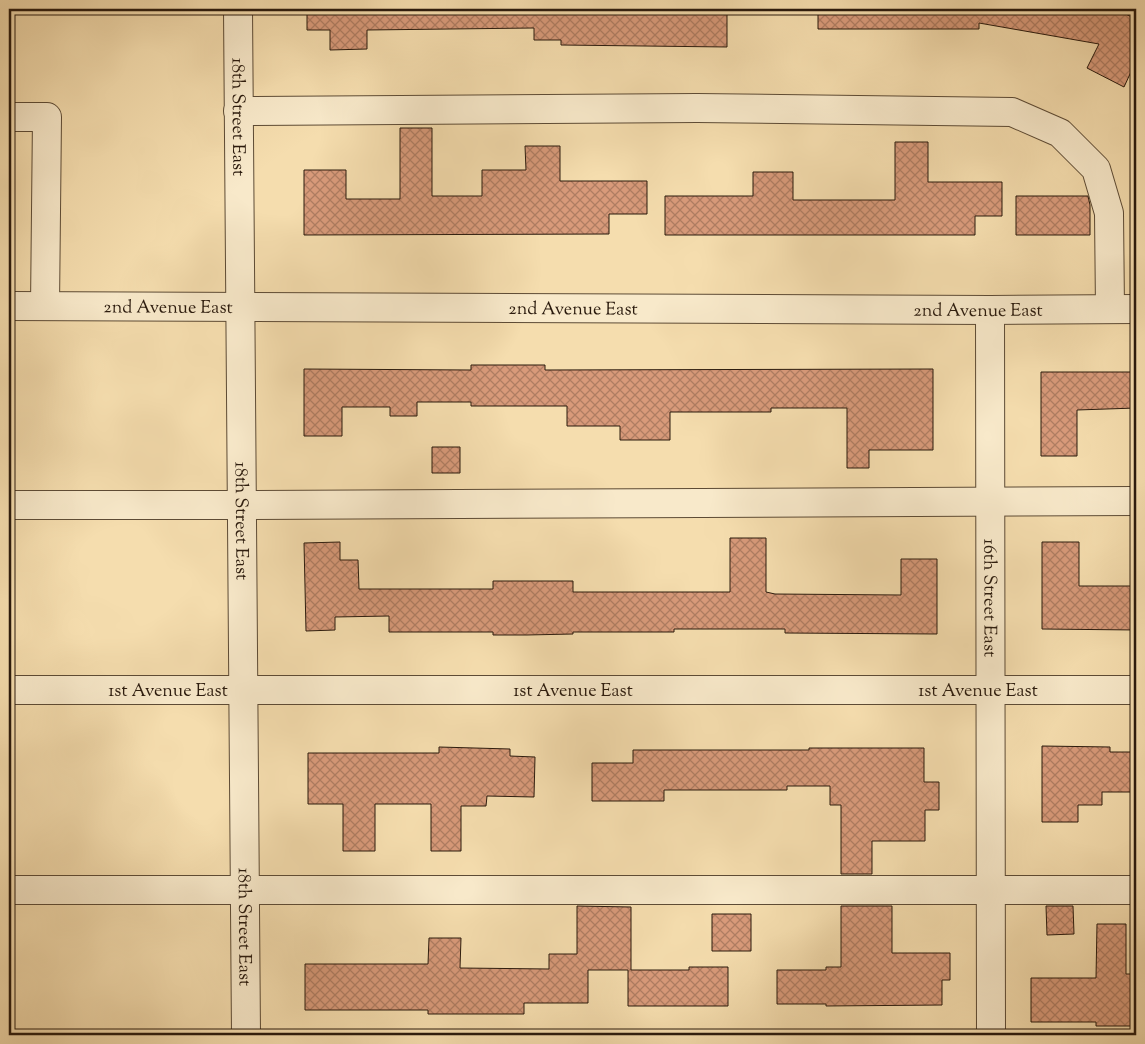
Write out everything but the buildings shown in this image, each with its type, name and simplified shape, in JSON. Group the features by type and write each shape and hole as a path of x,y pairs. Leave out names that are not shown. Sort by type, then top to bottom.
{"street":[{"name":"18th Street East","path":"238,9 246,1035"},
{"path":"238,111 697,108 1012,112 1060,133 1096,169 1109,213 1123,309"},
{"path":"9,117 47,117 45,306"},
{"name":"2nd Avenue East","path":"9,306 1123,309"},
{"name":"16th Street East","path":"990,310 991,1035"},
{"path":"9,504 241,505 1136,501"},
{"name":"1st Avenue East","path":"9,690 1136,690"},
{"path":"9,890 1136,890"}]}
